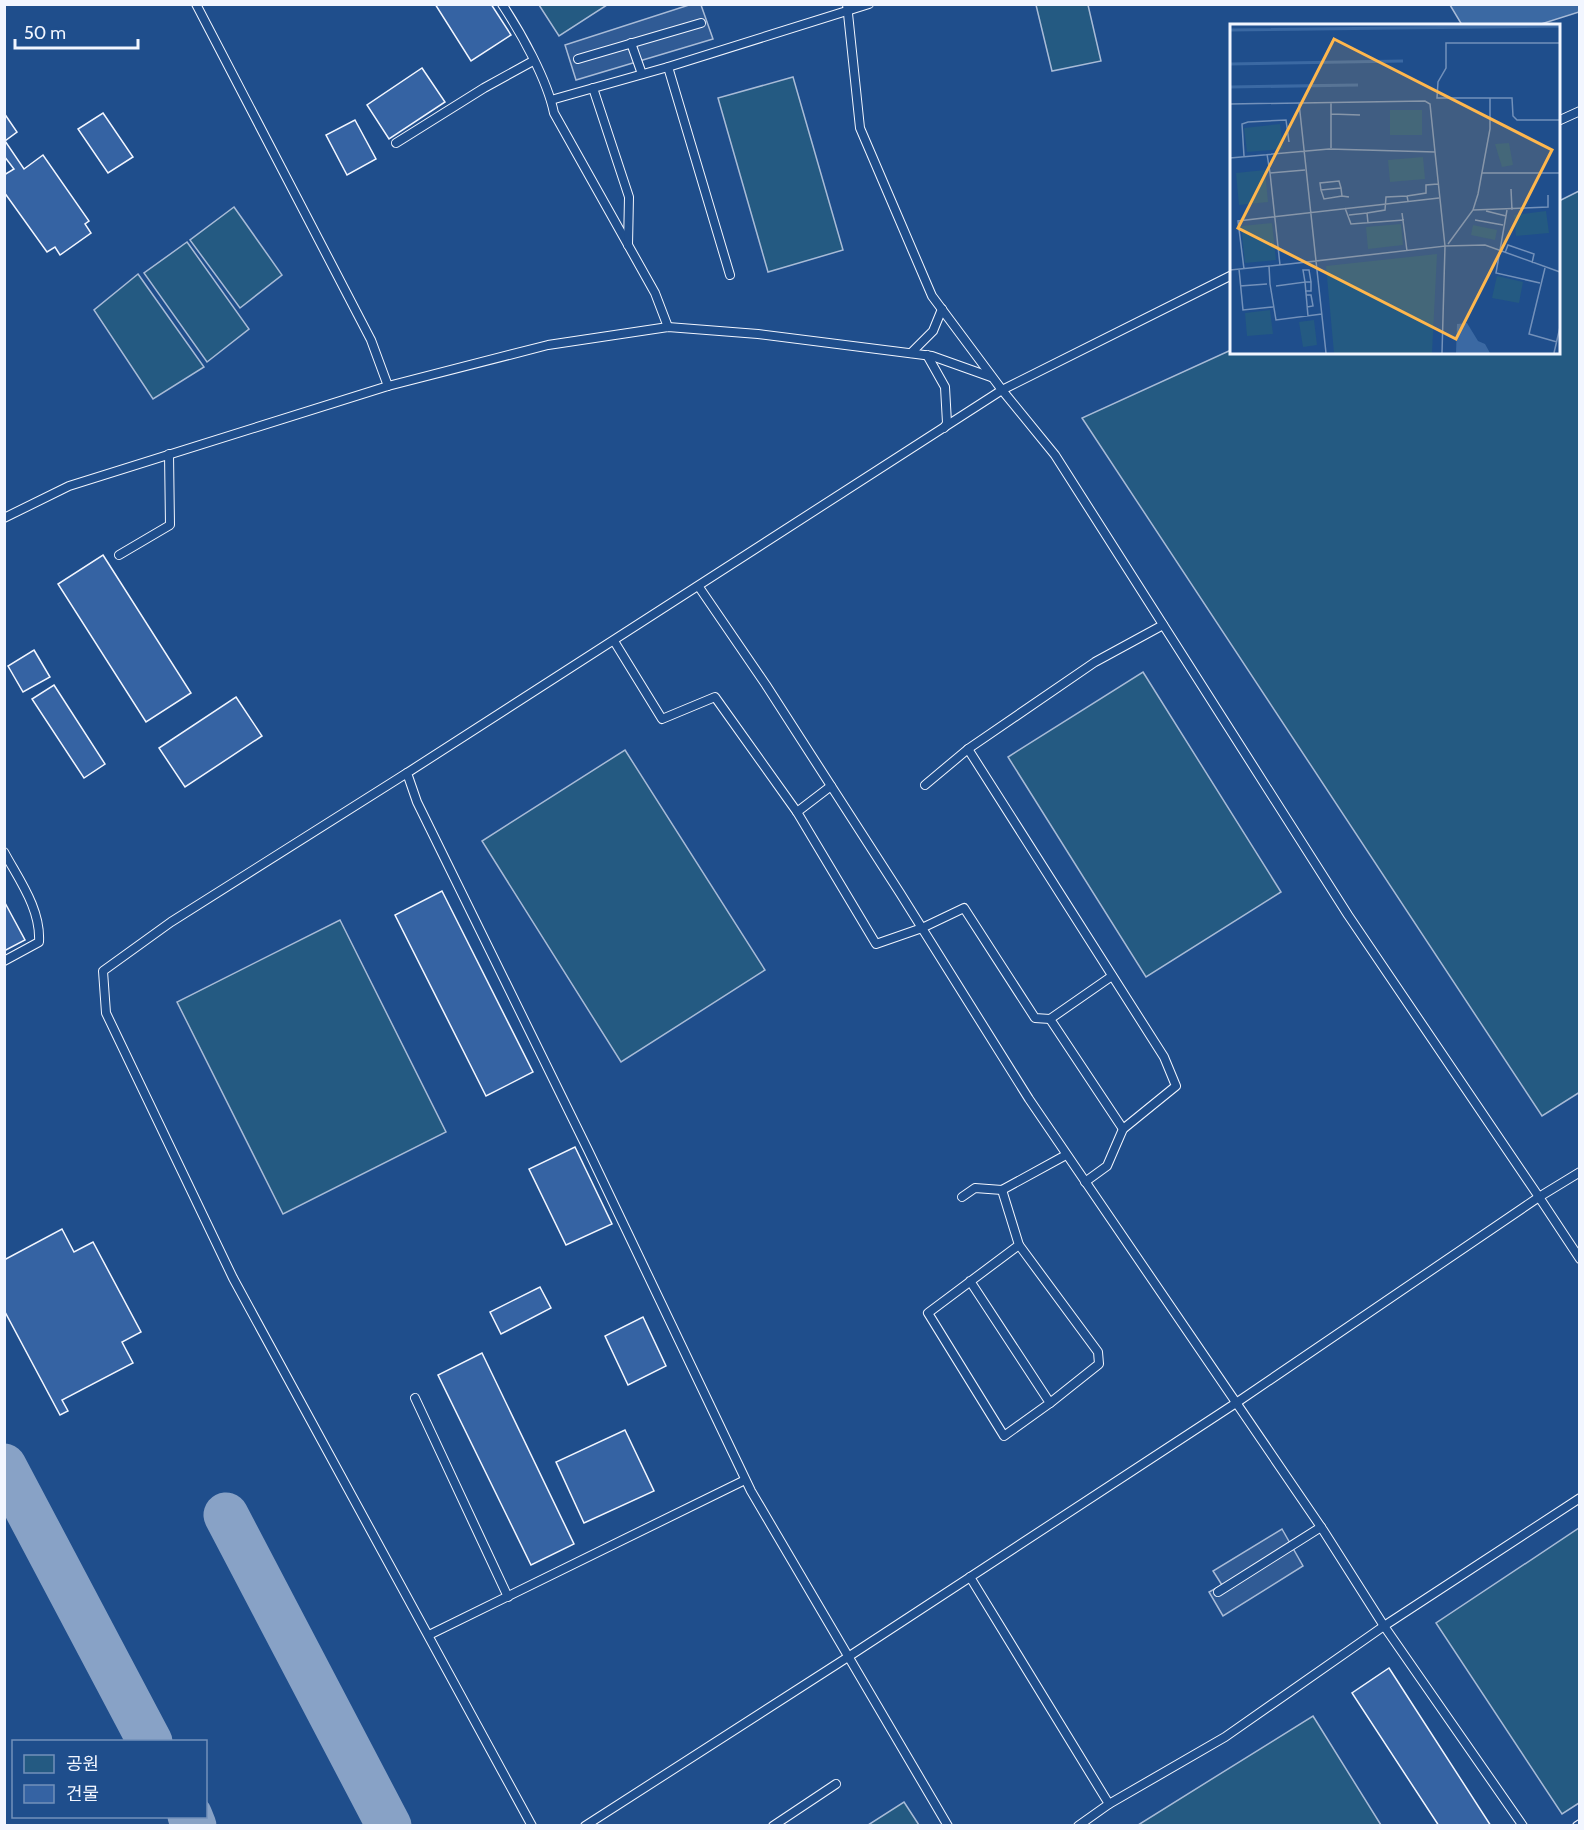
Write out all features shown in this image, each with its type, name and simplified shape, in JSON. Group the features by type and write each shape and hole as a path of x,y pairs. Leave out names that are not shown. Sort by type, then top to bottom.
{"lane":[{"path":"196,4 371,340 388,386"},
{"path":"502,4 522,34 551,100 554,113 655,293 668,327"},
{"path":"551,100 668,67 847,8 869,4"},
{"path":"847,8 860,128 932,296 1054,455 1348,915 1580,1259"},
{"path":"578,59 701,23"},
{"path":"632,43 642,74"},
{"path":"396,143 484,88 533,61"},
{"path":"668,67 730,275"},
{"path":"593,88 629,197 628,246"},
{"path":"1560,120 1580,111"},
{"path":"532,1826 233,1278 106,1013 103,971 171,922 699,587 1002,390 1230,276"},
{"path":"911,353 933,331 942,309"},
{"path":"4,518 69,486 388,386 548,345 668,327 758,334 927,355 992,377"},
{"path":"927,355 945,387 947,423 942,430"},
{"path":"119,555 170,525 169,454"},
{"path":"699,587 766,685 1066,1155 1321,1527 1384,1626 1523,1826"},
{"path":"925,785 968,750 1095,662 1163,625"},
{"path":"614,641 662,719 715,697 797,812 876,944 922,928 964,908 1035,1018 1050,1019 1112,976"},
{"path":"968,750 1164,1057 1176,1086 1123,1129 1107,1166 1085,1182"},
{"path":"407,773 417,802 588,1150 745,1480 948,1826"},
{"path":"797,812 831,786"},
{"path":"4,852 36,912 40,929 39,942 4,961"},
{"path":"1050,1019 1123,1129"},
{"path":"962,1197 975,1188 1002,1190 1066,1155"},
{"path":"585,1826 1236,1403 1539,1197 1580,1172"},
{"path":"1002,1190 1019,1245 1098,1352 1100,1364 1004,1436 928,1313 1019,1245"},
{"path":"970,1281 1050,1403"},
{"path":"415,1398 508,1597"},
{"path":"429,1635 745,1480"},
{"path":"1078,1826 1109,1804 1225,1737 1384,1626 1580,1498"},
{"path":"1218,1592 1321,1527"},
{"path":"970,1577 1109,1804"},
{"path":"773,1826 836,1784"}],"green space":[{"path":"539,5 607,5 559,36"},
{"path":"1036,5 1088,5 1101,61 1052,71"},
{"path":"793,77 843,250 768,272 718,98"},
{"path":"1579,191 1580,1092 1542,1116 1082,418 1230,350 1230,354 1560,354 1560,200"},
{"path":"234,207 282,275 240,308 190,240"},
{"path":"187,242 249,329 207,362 144,273"},
{"path":"138,274 204,367 153,399 94,310"},
{"path":"1143,672 1281,892 1146,977 1008,757"},
{"path":"625,750 765,970 621,1062 482,841"},
{"path":"340,920 446,1132 283,1214 177,1002"},
{"path":"1579,1528 1579,1803 1562,1814 1436,1623"},
{"path":"1313,1716 1381,1825 1138,1825"},
{"path":"904,1802 919,1825 868,1825"}],"shaded area":[{"path":"692,4 701,5 713,39 576,80 565,45"},
{"path":"1450,5 1579,5 1579,12 1541,24 1461,24"},
{"path":"1282,1529 1303,1566 1223,1616 1209,1592 1222,1585 1213,1571"}],"building":[{"path":"435,4 491,4 511,35 471,61"},
{"path":"422,68 445,102 389,139 367,105"},
{"path":"4,113 17,132 5,141 24,169 43,155 89,221 85,224 91,233 60,255 55,247 47,252 4,192 4,175 14,169 4,156"},
{"path":"103,113 133,157 108,173 78,129"},
{"path":"355,120 376,159 347,175 326,135"},
{"path":"103,555 191,693 146,722 58,584"},
{"path":"34,650 50,677 23,692 8,666"},
{"path":"54,685 105,764 84,778 32,699"},
{"path":"236,697 262,736 185,787 159,748"},
{"path":"442,891 533,1072 486,1096 395,915"},
{"path":"4,901 25,940 4,951"},
{"path":"575,1147 612,1224 566,1245 529,1169"},
{"path":"62,1229 74,1252 93,1242 141,1332 122,1342 133,1363 62,1400 68,1411 60,1415 4,1310 4,1260"},
{"path":"540,1287 551,1308 501,1334 490,1312"},
{"path":"643,1317 666,1366 628,1385 605,1336"},
{"path":"482,1353 574,1544 531,1565 438,1375"},
{"path":"625,1430 654,1491 584,1523 556,1462"},
{"path":"1389,1668 1491,1826 1439,1826 1352,1693"}],"taxiway":[{"path":"4,1466 149,1740"},
{"path":"226,1515 389,1826"},
{"path":"191,1818 194,1826"}]}
